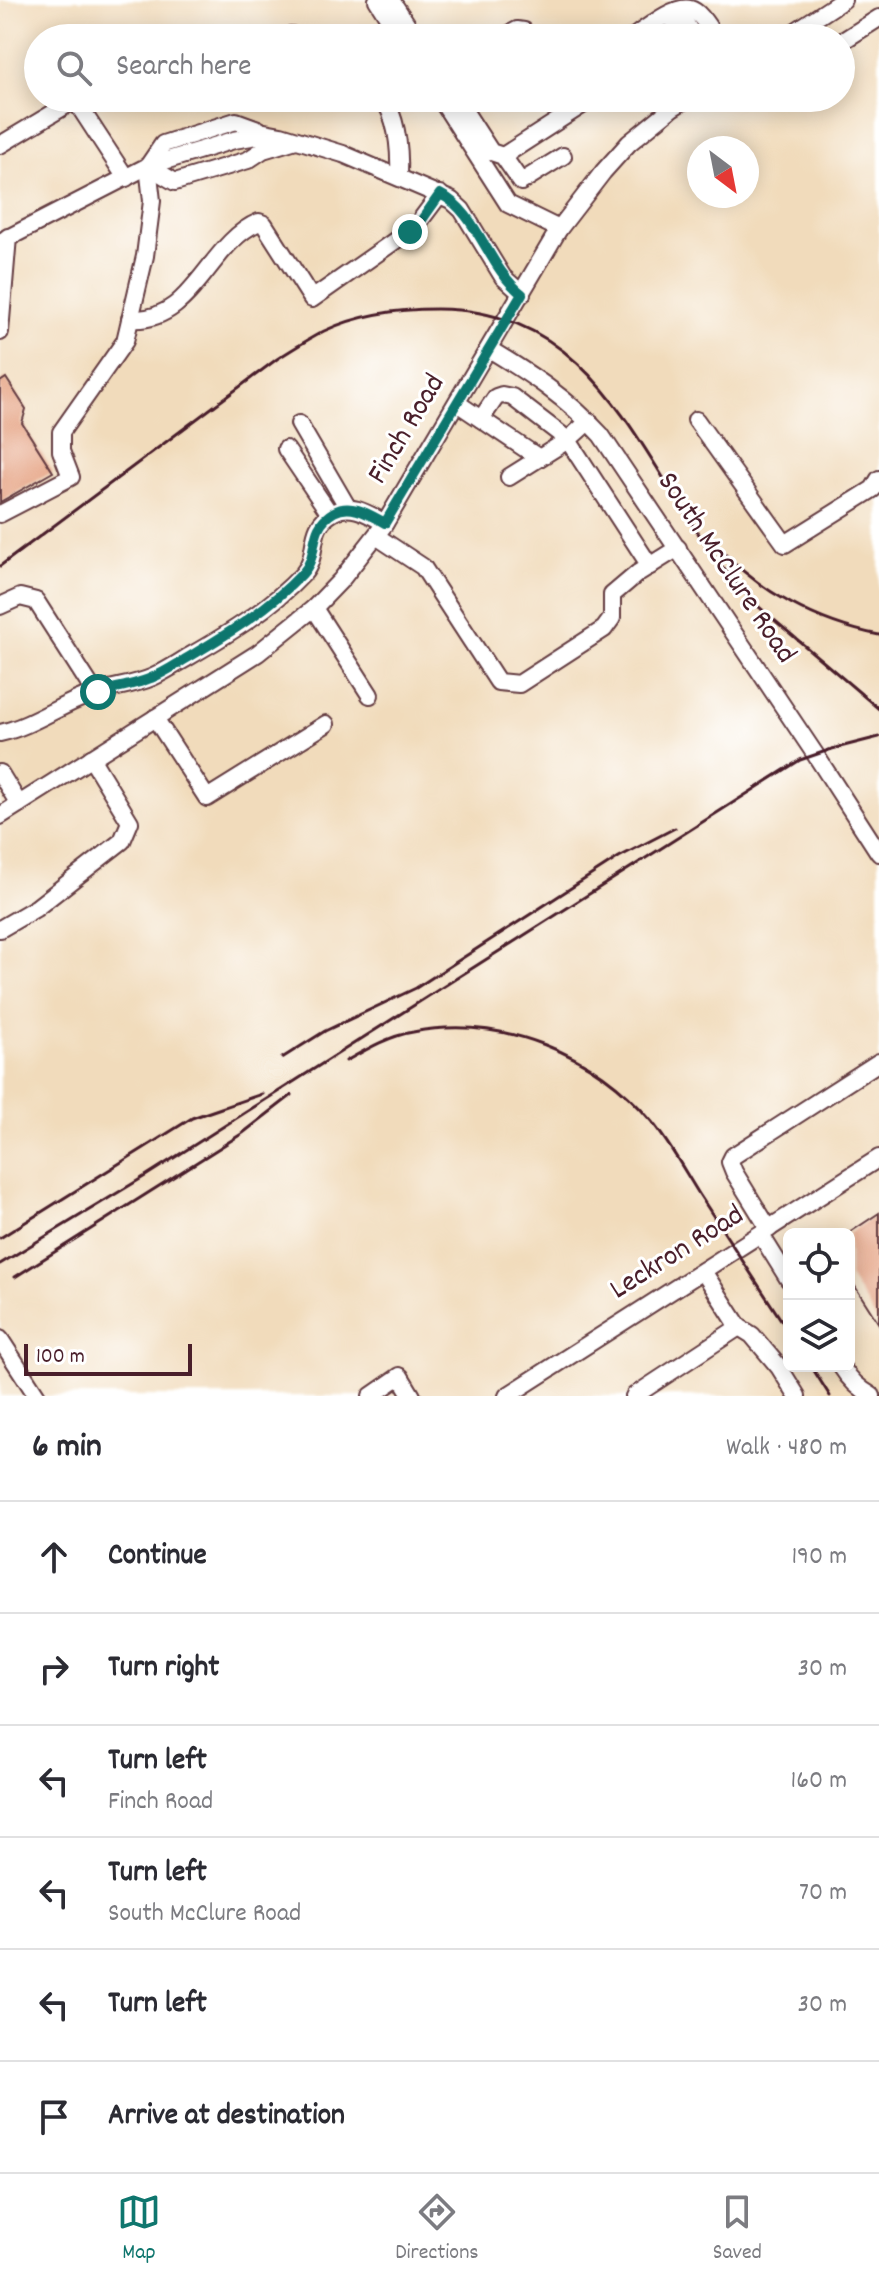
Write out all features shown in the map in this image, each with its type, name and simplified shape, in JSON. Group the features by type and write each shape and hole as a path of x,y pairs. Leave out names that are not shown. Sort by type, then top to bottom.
{"street":[{"path":"377,0 392,24"},
{"path":"391,0 407,24"},
{"path":"809,23 843,0"},
{"path":"653,24 679,8 691,9 706,24"},
{"path":"855,33 879,18"},
{"path":"659,20 660,24"},
{"path":"659,20 686,24"},
{"path":"0,145 55,112"},
{"path":"83,112 126,178"},
{"path":"391,112 400,153 399,177"},
{"path":"449,112 508,204 559,229"},
{"path":"465,112 491,152 503,156 521,182 563,156"},
{"path":"503,156 571,112"},
{"name":"Finch Road","path":"0,816 258,653 314,608 348,572 380,529 559,229 629,143 667,112"},
{"path":"0,332 4,239 126,178 165,152 232,131 258,129 343,154 440,194 460,207 503,277 522,294"},
{"path":"148,166 234,140 262,135 288,137"},
{"path":"148,166 175,182 248,160 288,137"},
{"path":"0,514 71,477 61,451 61,432 125,341 145,256 152,201 148,166"},
{"path":"130,319 147,320 183,300 233,238 259,222 264,224 312,299 416,226 440,194"},
{"name":"South McClure Road","path":"489,349 559,394 589,421 612,449 878,851"},
{"path":"481,419 496,397 506,395 568,440 650,566"},
{"path":"457,403 539,458"},
{"path":"696,420 785,544 873,489 879,479"},
{"path":"509,477 568,440 589,421"},
{"path":"299,424 348,508"},
{"path":"286,449 330,514"},
{"path":"0,733 20,729 95,693 152,678 257,615 304,572 312,559 315,533 323,520 336,510 348,508 365,512 423,567 498,682 519,684 604,629 612,618 612,595 678,548"},
{"path":"0,606 20,597 36,601 95,693"},
{"path":"314,608 370,695"},
{"path":"155,718 207,798 326,724"},
{"path":"0,929 36,908 122,841 130,822 91,758"},
{"path":"0,773 19,804"},
{"path":"783,1268 730,1162 733,1156 879,1062"},
{"name":"Leckron Road","path":"507,1396 879,1158"},
{"path":"703,1271 739,1327 752,1335 770,1356 797,1396"},
{"path":"634,1396 739,1327"},
{"path":"0,1339 37,1396"},
{"path":"844,1372 872,1396"},
{"path":"371,1396 400,1376 412,1396"}],"building":[{"path":"6,378 26,409 22,423 53,472 0,502 0,382"},
{"path":"879,1213 879,1324 855,1286 855,1229"}],"railway":[{"path":"0,566 277,359 324,331 365,317 409,310 437,309 491,315 536,333 574,360 606,394 635,433 688,518 729,575 752,601 879,709"},
{"path":"717,546 751,578 791,603 812,614 879,635"},
{"path":"0,1264 147,1175 800,760 879,737"},
{"path":"282,1058 325,1031 416,988 619,857 675,828"},
{"path":"346,1061 395,1037 446,1028 480,1029 513,1035 575,1059 603,1076 652,1122 783,1323"},
{"path":"0,1238 192,1118 262,1094"},
{"path":"15,1277 243,1133 292,1095"},
{"path":"815,1372 830,1396"}],"route":[{"path":"98,692 152,678 257,615 304,572 312,559 315,533 323,520 336,510 348,508 365,512 385,523 522,294 503,277 462,210 446,197 440,194 410,232"}]}
